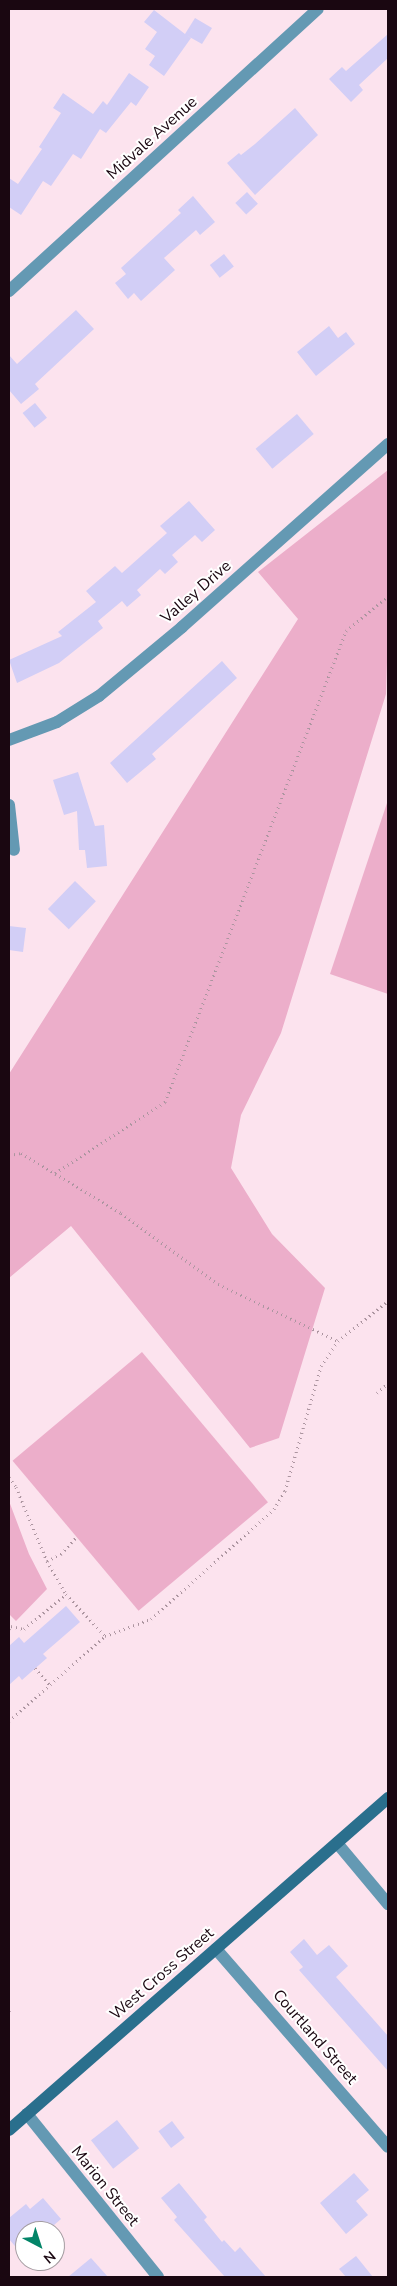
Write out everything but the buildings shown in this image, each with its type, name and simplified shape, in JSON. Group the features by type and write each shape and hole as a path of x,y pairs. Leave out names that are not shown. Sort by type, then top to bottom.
{"main road":[{"name":"West Cross Street","path":"9,2130 388,1798"}],"street":[{"name":"Midvale Avenue","path":"9,291 318,9"},
{"name":"Valley Drive","path":"9,740 57,722 99,696 182,627 388,444"},
{"path":"9,805 14,850"},
{"path":"337,1843 388,1904"},
{"name":"Courtland Street","path":"216,1949 388,2147"},
{"name":"Marion Street","path":"27,2114 158,2277"}],"path":[{"path":"56,1174 165,1102 346,631 388,596"},
{"path":"9,1155 21,1153 121,1212 218,1284 338,1340"},
{"path":"9,1721 105,1636 151,1619 274,1509 285,1491 322,1366 338,1340 388,1301"},
{"path":"377,1393 388,1383"},
{"path":"9,1476 16,1487 47,1561 66,1594 105,1636"},
{"path":"47,1561 61,1554 78,1536"},
{"path":"9,1628 11,1626 24,1629 66,1594"},
{"path":"36,1668 50,1685"}],"shaded area":[{"path":"388,470 386,694 281,1033 241,1115 231,1168 272,1234 325,1288 279,1438 250,1448 71,1226 9,1278 9,1074 298,619 258,572"},
{"path":"388,800 388,994 330,974"},
{"path":"142,1352 268,1502 139,1611 13,1461"},
{"path":"9,1501 29,1554 47,1589 16,1621 9,1614"}]}
